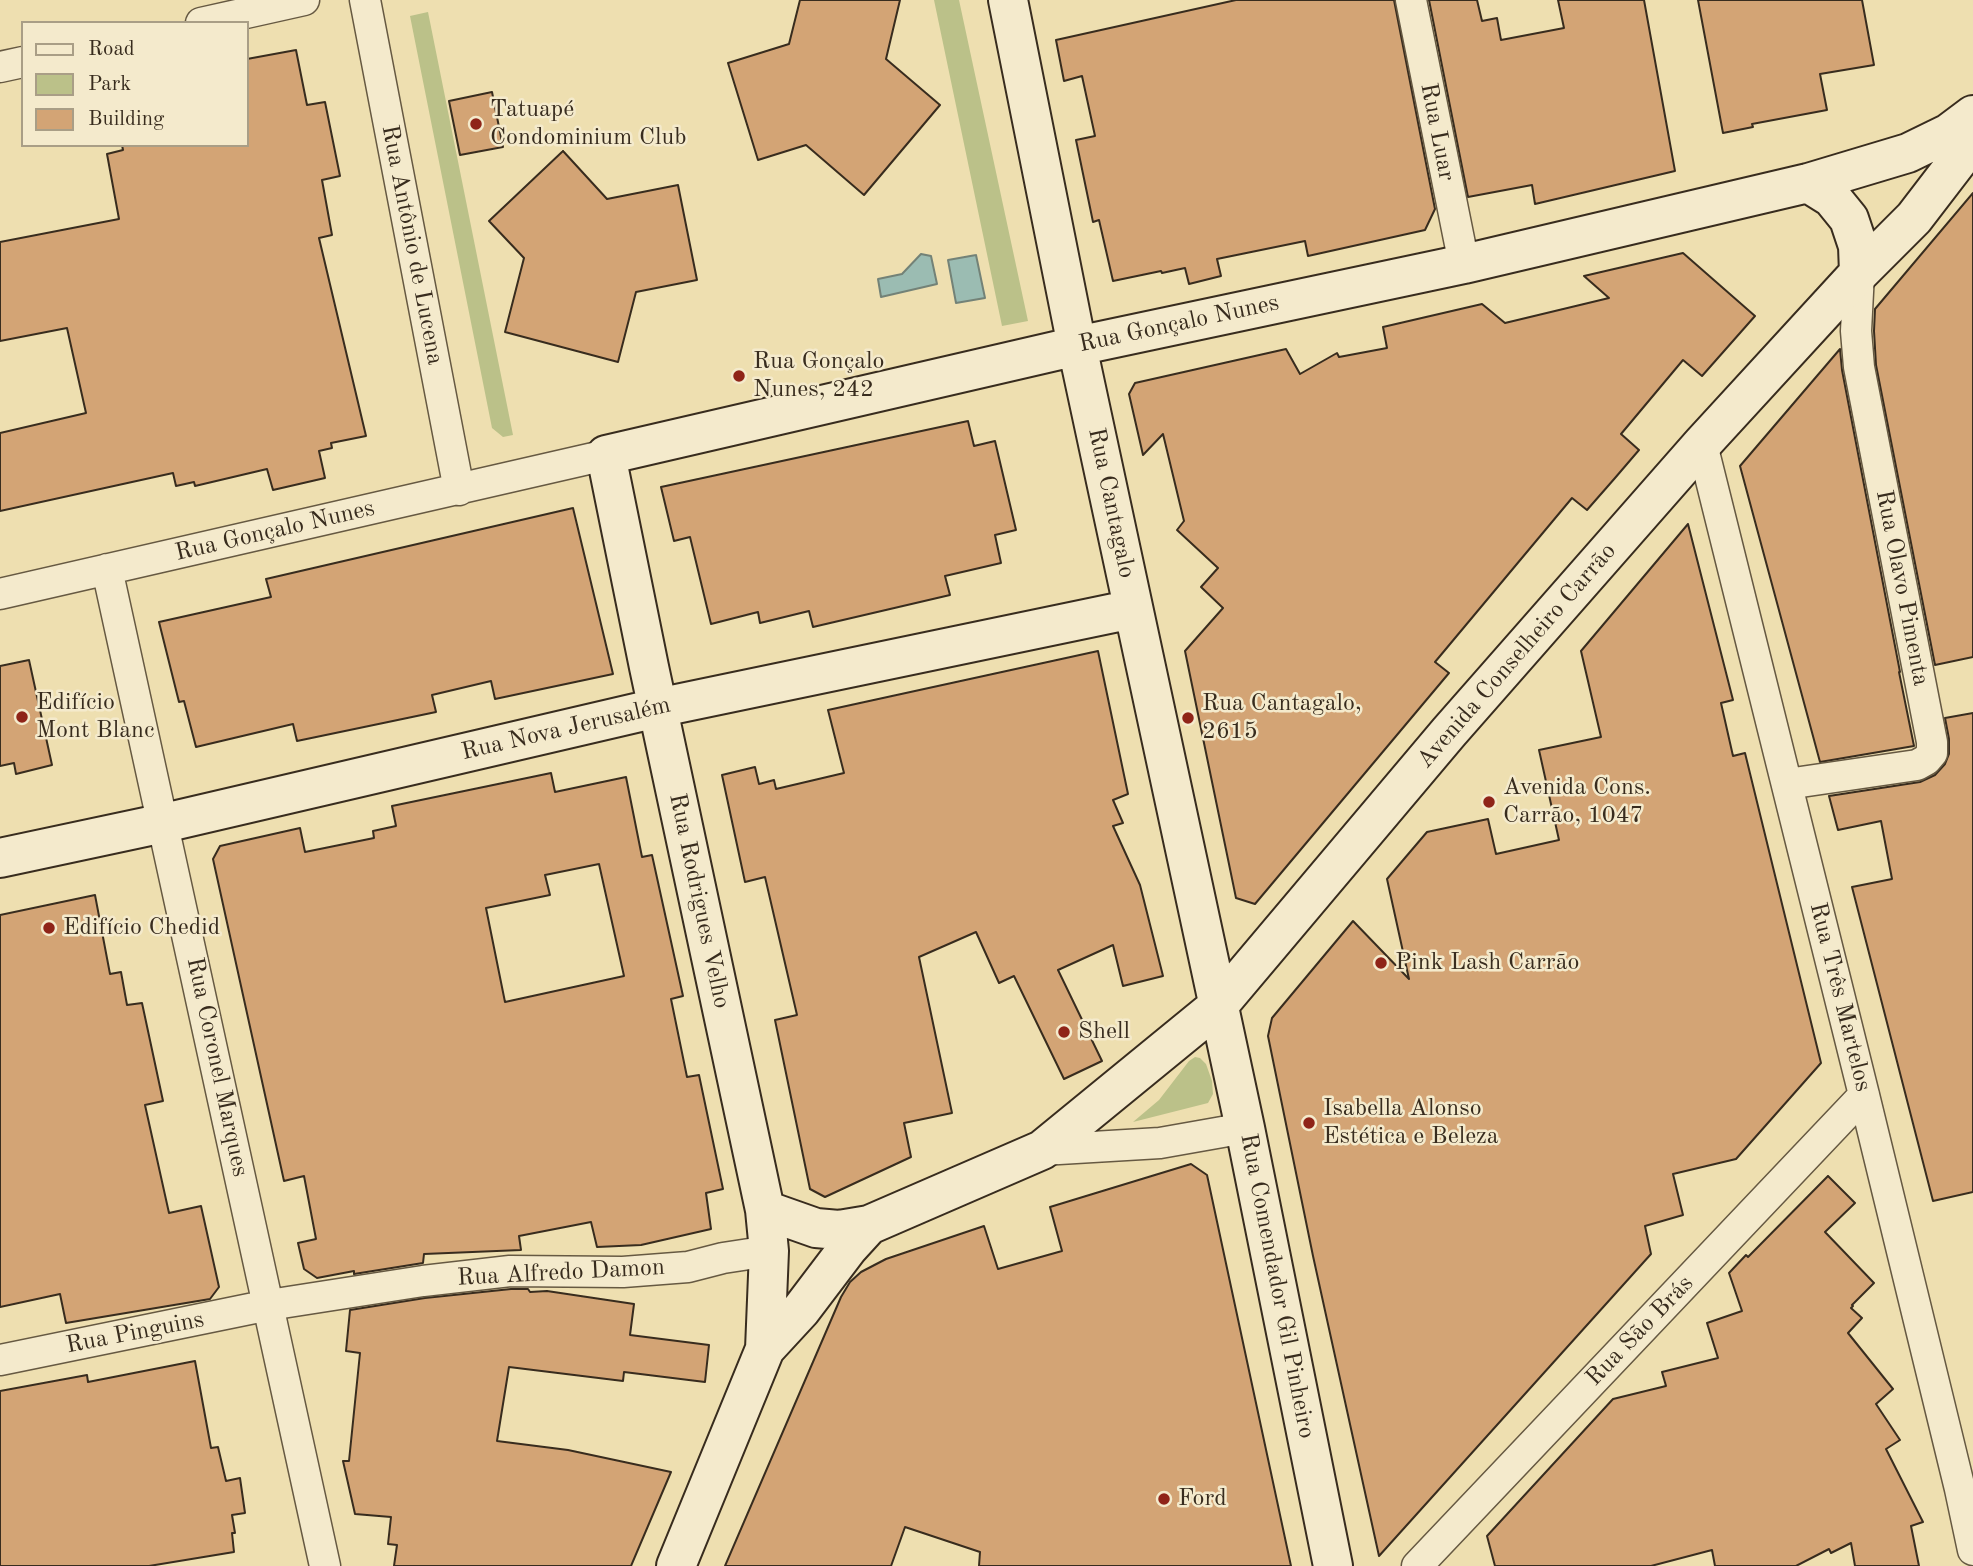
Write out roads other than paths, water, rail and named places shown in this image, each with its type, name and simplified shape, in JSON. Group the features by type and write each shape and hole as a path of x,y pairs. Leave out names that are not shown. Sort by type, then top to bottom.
{"main road":[{"name":"Rua Cantagalo","path":"1008,0 1077,346 1218,1006"},
{"path":"1808,183 1908,153 1949,133 1973,115"},
{"name":"Avenida Conselheiro Carrão","path":"676,1566 765,1349 801,1310 848,1248 869,1225 1042,1150 1218,1006 1449,732 1702,444 1858,274 1914,218 1973,141"},
{"name":"Rua Gonçalo Nunes","path":"609,471 1077,346 1464,264 1808,183"},
{"path":"1808,183 1832,198 1849,219 1858,246 1858,274"},
{"name":"Rua Rodrigues Velho","path":"609,471 765,1210 769,1251 765,1349"},
{"name":"Rua Nova Jerusalém","path":"0,858 164,823 657,708 1133,609"},
{"name":"Rua Comendador Gil Pinheiro","path":"1218,1006 1333,1566"},
{"path":"765,1210 816,1228 839,1230 869,1225"}],"street":[{"path":"210,21 304,0"},
{"name":"Rua Antônio de Lucena","path":"365,0 459,490"},
{"name":"Rua Luar","path":"1410,0 1464,264"},
{"path":"0,67 21,62"},
{"name":"Rua Olavo Pimenta","path":"1787,784 1917,765 1932,753 1859,367 1856,331 1858,274"},
{"name":"Rua Três Martelos","path":"1702,444 1864,1096 1966,1488 1973,1550"},
{"name":"Rua Gonçalo Nunes","path":"0,594 550,468 609,471"},
{"name":"Rua Coronel Marques","path":"107,569 325,1566"},
{"name":"Rua São Brás","path":"1417,1566 1864,1096"},
{"name":"Avenida Conselheiro Carrão","path":"1042,1150 1160,1143 1245,1128"},
{"name":"Rua Alfredo Damon","path":"269,1305 469,1275 510,1271 611,1272 688,1267 769,1251"},
{"name":"Rua Pinguins","path":"0,1360 269,1305"}],"water":[{"path":"921,254 931,256 937,284 881,297 878,279 902,274"},
{"path":"976,255 985,298 956,303 948,260"}],"place":[{"name":"Tatuapé Condominium Club","path":"476,124"},
{"name":"Rua Gonçalo Nunes, 242","path":"739,376"},
{"name":"Edifício Mont Blanc","path":"22,717"},
{"name":"Rua Cantagalo, 2615","path":"1188,718"},
{"name":"Avenida Cons. Carrão, 1047","path":"1489,802"},
{"name":"Edifício Chedid","path":"49,928"},
{"name":"Pink Lash Carrão","path":"1381,963"},
{"name":"Shell","path":"1064,1032"},
{"name":"Isabella Alonso Estética e Beleza","path":"1309,1123"},
{"name":"Ford","path":"1164,1499"}]}
